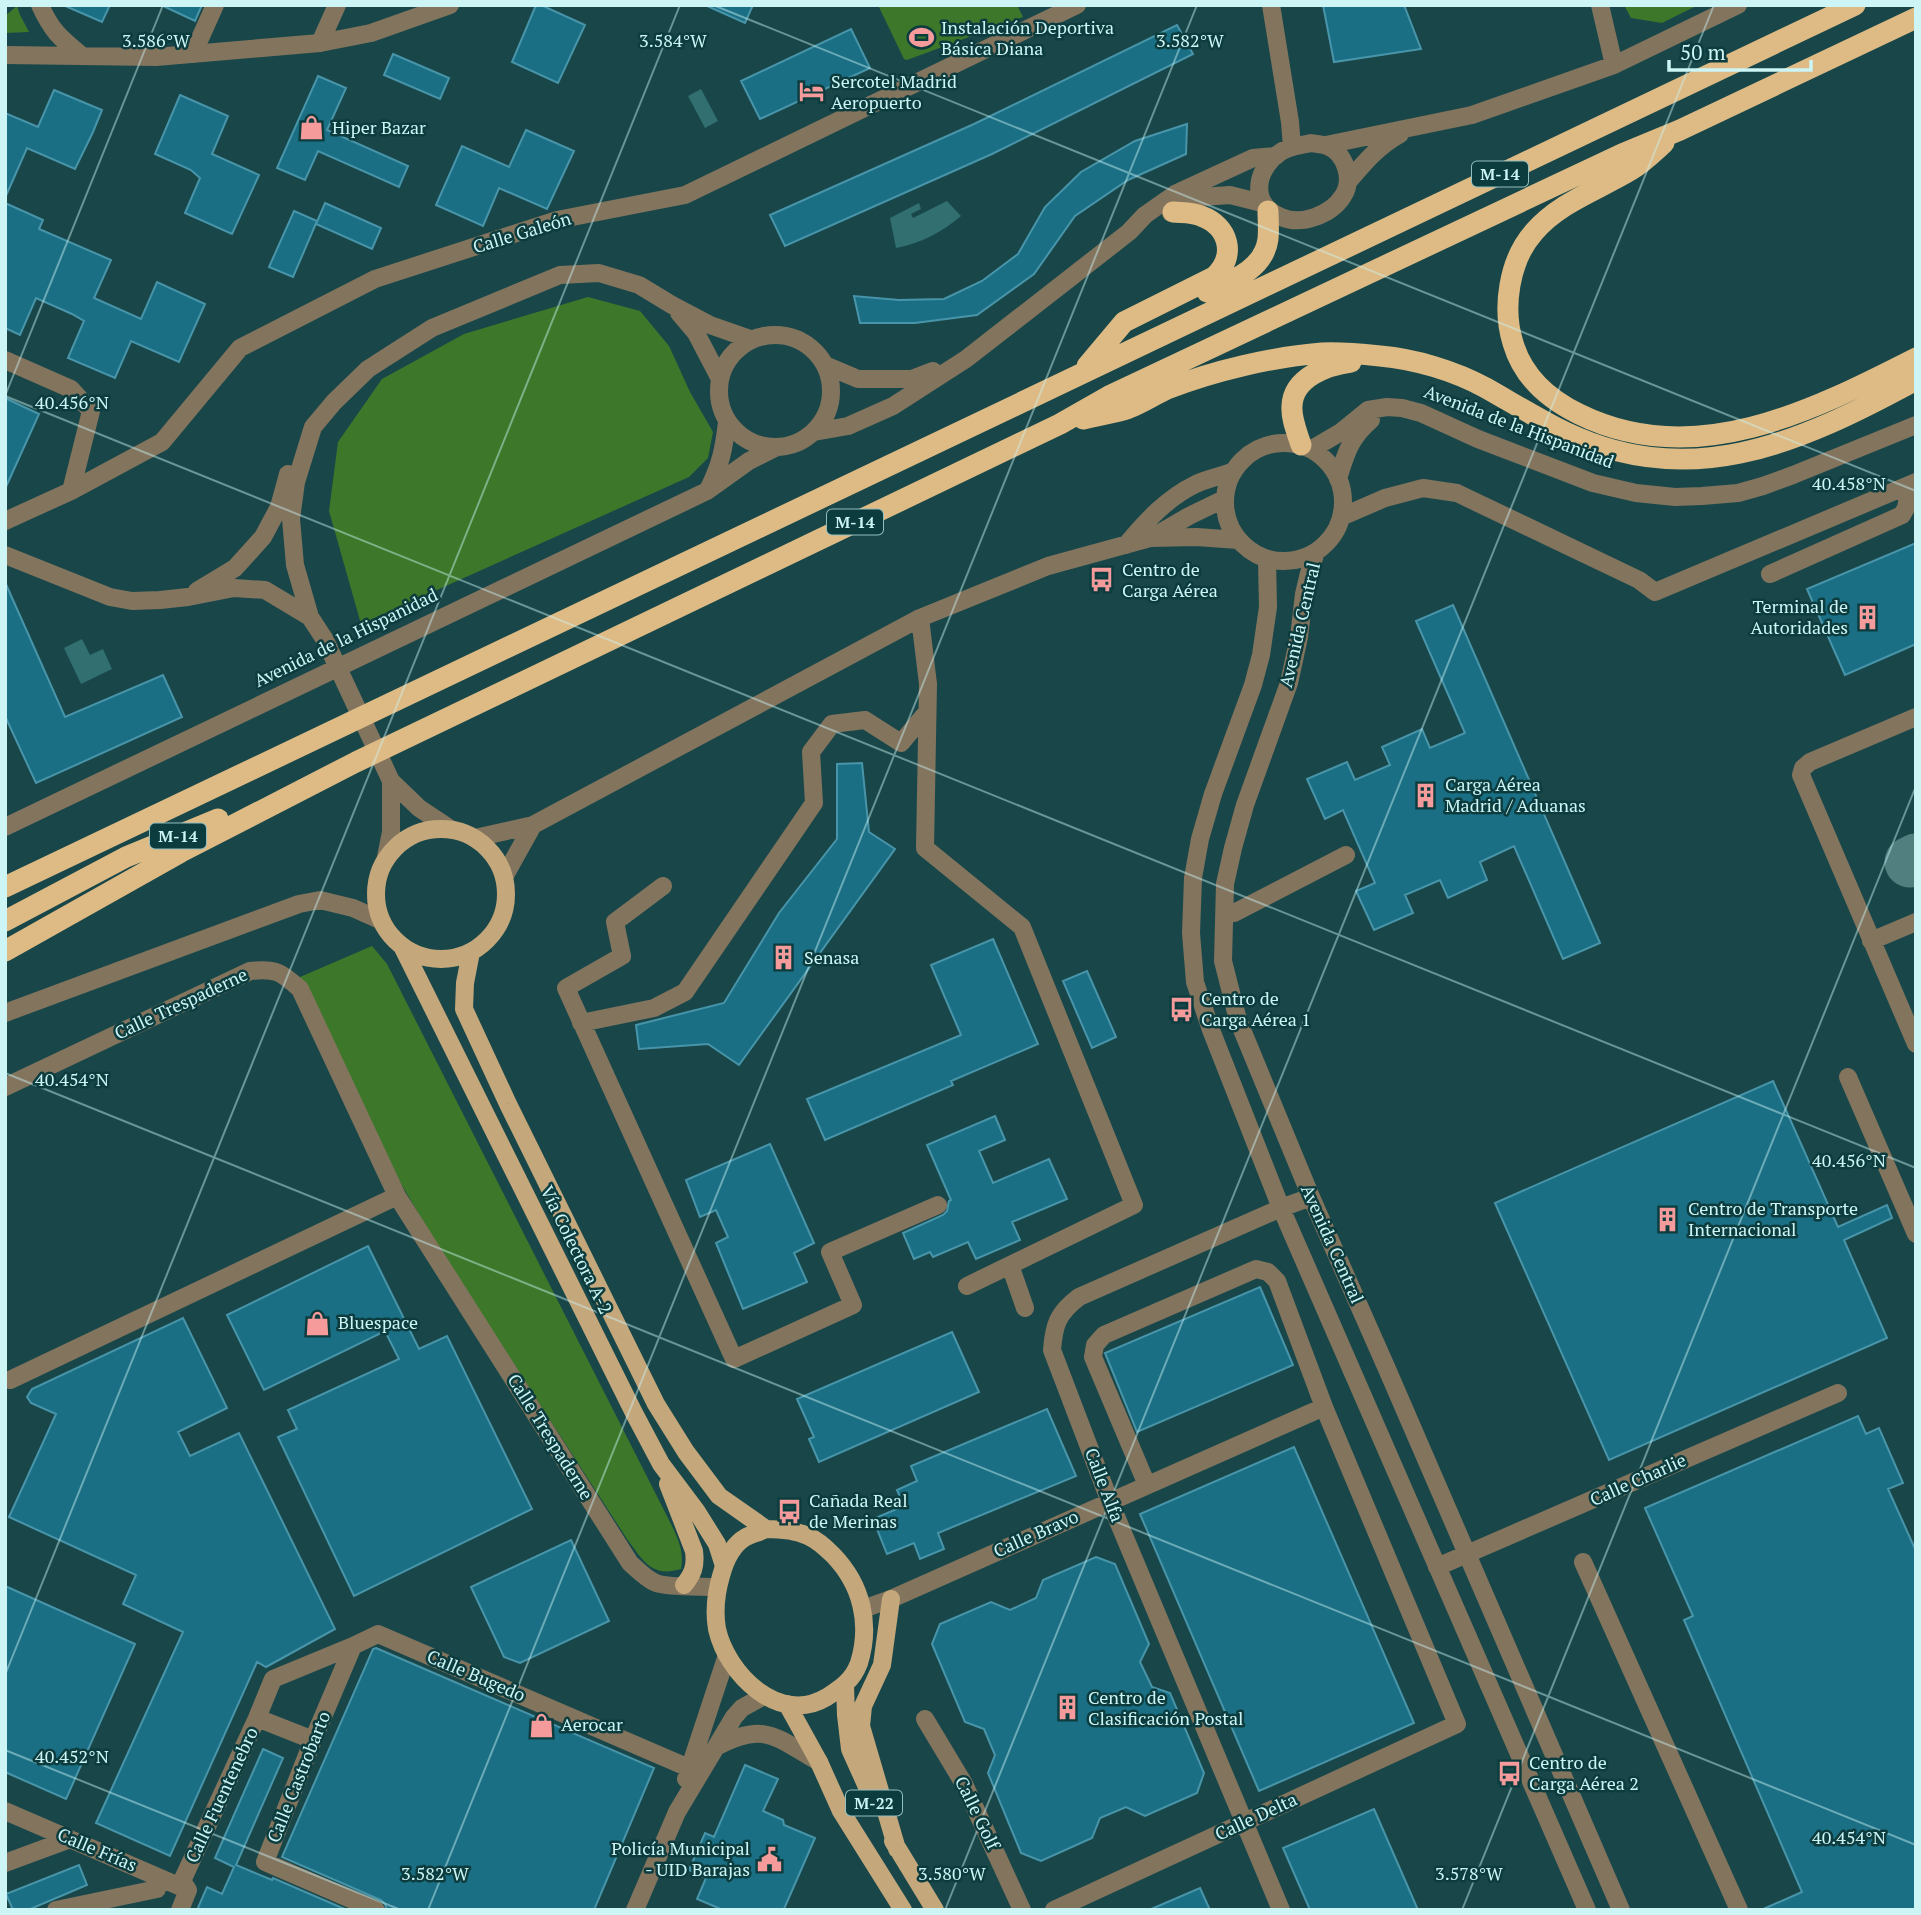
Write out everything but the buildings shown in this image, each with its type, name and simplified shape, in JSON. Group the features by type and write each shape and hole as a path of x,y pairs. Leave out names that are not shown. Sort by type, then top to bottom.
{"highway":[{"name":"M-14","path":"5,887 1855,5"},
{"name":"M-14","path":"5,921 126,857 356,762 1060,424 1136,383 1622,153 1679,130 1916,18"},
{"path":"1679,130 1633,169 1585,192 1550,216 1532,234 1521,252 1509,292 1508,327 1518,356 1535,385 1562,406 1616,429 1663,437 1719,435 1775,422 1818,406 1916,358"},
{"path":"1145,343 1172,309 1248,272 1261,258 1268,242 1265,207"},
{"path":"1082,372 1124,322 1214,276 1224,267 1227,255 1222,230 1198,214 1173,212"},
{"path":"1060,424 1129,408 1168,389 1252,365 1323,353 1382,356 1434,367 1483,387 1584,440 1646,457 1678,460 1746,452 1802,436 1859,411 1916,380"},
{"path":"1307,447 1293,420 1294,395 1300,386 1327,367 1382,356"},
{"path":"5,951 181,852 356,762"}],"main road":[{"path":"449,828 475,838 488,848 504,877 504,912 496,928 485,942 471,952 454,958 435,959 418,955 402,946 389,935 375,904 378,871 386,856 403,839 425,830 449,828"},
{"name":"Vía Colectora A-2","path":"402,946 660,1464 697,1512 717,1544 723,1566"},
{"name":"Vía Colectora A-2","path":"471,952 465,983 464,1009 656,1404 719,1496 766,1529"},
{"path":"660,1464 694,1551 696,1562 692,1575 684,1585"},
{"path":"766,1529 786,1529 809,1536 826,1549 853,1581 863,1609 864,1645 857,1670 845,1686 819,1702 787,1704 764,1696 745,1680 727,1655 718,1629 715,1604 723,1566 731,1551 745,1538 766,1529"},
{"path":"891,1599 882,1665 863,1706 861,1726 897,1849"},
{"name":"M-22","path":"845,1686 850,1749 897,1849 935,1910"},
{"name":"M-22","path":"787,1704 841,1811 903,1910"}],"street":[{"path":"40,5 49,25 81,55"},
{"path":"192,54 215,5"},
{"path":"320,43 337,5"},
{"path":"5,55 156,57 320,43 371,33 450,5"},
{"name":"Calle Galeón","path":"5,521 71,491 162,442 240,348 374,279 557,220 685,195 1077,5"},
{"path":"1271,5 1292,147"},
{"path":"1600,5 1615,65"},
{"path":"1265,207 1259,188 1262,172 1276,156 1292,147 1311,143 1326,145 1472,115 1615,65 1738,5"},
{"path":"1129,232 1200,197 1230,195 1265,207 1285,219 1317,217 1343,195 1348,182 1373,152 1388,140 1413,128"},
{"path":"1326,145 1339,154 1346,167 1348,182"},
{"path":"814,432 848,426 893,406 966,359 1129,232 1145,215 1175,194 1254,158 1276,156"},
{"path":"188,597 235,568 263,537 279,507 287,478 313,427 334,402 368,369 432,328 560,275 599,273 639,285 710,325 750,339"},
{"path":"672,305 696,333 719,377"},
{"path":"771,334 793,337 811,348 825,365 831,382 831,400 825,418 814,432 796,443 775,448 757,445 740,436 727,422 718,400 719,377 736,348 750,339 771,334"},
{"path":"825,365 858,379 912,379 966,359"},
{"path":"5,360 71,389 91,411 71,491"},
{"path":"325,639 305,562 302,520 306,484 334,402"},
{"path":"1307,447 1341,432 1368,410 1387,407"},
{"path":"1385,498 1340,485 1322,457 1307,447 1285,442 1270,444 1242,459 1227,485 1224,499 1230,528 1251,552 1284,562 1317,552 1330,540 1340,525 1340,485 1348,447 1359,430 1387,407"},
{"name":"Avenida de la Hispanidad","path":"1387,407 1421,413 1478,439 1593,483 1636,493 1675,497 1738,493 1763,486 1916,425"},
{"path":"707,491 720,466 727,422"},
{"path":"313,427 296,482 291,519 295,565 310,617 325,639 391,781 419,808 449,828"},
{"name":"Avenida de la Hispanidad","path":"5,827 707,491 749,461 775,448"},
{"path":"1126,544 1151,515 1177,495 1198,483 1233,472"},
{"path":"1341,517 1385,498 1423,488 1457,493 1639,580 1655,592 1913,484"},
{"path":"1770,574 1902,515 1913,484"},
{"path":"1150,538 1224,499"},
{"path":"475,838 533,825 920,618 1048,566 1150,538 1238,540"},
{"name":"Avenida Central","path":"1317,552 1304,594 1299,638 1289,683 1245,805 1233,848 1225,884 1223,961 1238,1020 1311,1197 1621,1910"},
{"path":"5,555 110,597 132,601 160,600 234,588 265,590 310,617"},
{"name":"Avenida Central","path":"1267,559 1268,607 1261,655 1253,685 1213,794 1200,839 1193,878 1191,933 1195,982 1281,1208 1587,1910"},
{"path":"920,618 928,684 925,848 1022,927 1134,1205 967,1286"},
{"path":"581,1023 654,1008 685,992 814,803 811,752 832,724 865,720 901,743 927,712"},
{"path":"1916,717 1810,762 1801,770 1802,781 1916,1044"},
{"path":"386,856 391,832 391,781"},
{"path":"504,877 533,825"},
{"path":"1234,913 1346,855"},
{"path":"663,886 615,922 622,956 566,988 734,1359 853,1305 830,1252 938,1205"},
{"path":"5,1013 299,904 320,900 353,908 380,920"},
{"path":"1871,941 1916,922"},
{"name":"Calle Trespaderne","path":"5,1087 250,971 267,969 285,975 300,989 397,1196 630,1563 642,1575 656,1583 718,1587"},
{"path":"1848,1077 1912,1215 1916,1234"},
{"path":"7,1380 397,1196"},
{"name":"Calle Alfa","path":"1281,1910 1110,1502 1052,1350 1058,1319 1067,1307 1080,1297 1311,1197"},
{"path":"1010,1265 1025,1308"},
{"path":"1147,1485 1093,1357 1095,1345 1104,1335 1256,1269 1268,1272 1277,1281 1324,1407"},
{"name":"Calle Charlie","path":"1437,1567 1838,1393"},
{"name":"Calle Bravo","path":"863,1609 1324,1407"},
{"name":"Calle Delta","path":"1054,1910 1457,1724 1324,1407"},
{"path":"1583,1562 1739,1910"},
{"name":"Calle Bugedo","path":"353,1646 378,1634 689,1768"},
{"name":"Calle Fuentenebro","path":"180,1910 188,1890 182,1881 273,1679 353,1646"},
{"name":"Calle Castrobarto","path":"353,1646 265,1862 376,1910"},
{"path":"677,1812 727,1655"},
{"path":"635,1910 677,1812 734,1717 764,1696"},
{"name":"Calle Fuentenebro","path":"257,1718 313,1740"},
{"name":"Calle Golf","path":"925,1719 964,1784 1022,1910"},
{"path":"716,1747 749,1733 772,1735 818,1762"},
{"name":"Calle Frías","path":"5,1811 188,1890"},
{"path":"5,1863 70,1839"},
{"name":"Calle Frías","path":"57,1910 157,1889"}],"green space":[{"name":"Instalación Deportiva Básica Diana","path":"878,5 1017,5 1023,17 907,60 904,59"},
{"path":"1624,5 1698,5 1662,23 1631,18"},
{"path":"17,6 29,32 5,33 5,16"},
{"path":"588,297 640,311 669,346 690,392 713,432 708,458 689,477 361,624 329,511 338,442 382,379 464,334"},
{"path":"372,946 387,964 672,1526 680,1547 681,1569 655,1569 643,1560 627,1539 439,1248 400,1182 300,977"}],"water":[{"path":"701,89 718,121 705,128 688,96"},
{"path":"947,201 961,216 930,236 896,248 890,218 919,203 921,209 911,214 913,218"},
{"path":"82,639 90,655 103,649 112,669 81,684 64,648"}],"taxiway":[{"path":"1910,862 1916,859"}],"place":[{"name":"Instalación Deportiva Básica Diana","path":"921,38"},
{"name":"Sercotel Madrid Aeropuerto","path":"811,92"},
{"name":"Hiper Bazar","path":"312,128"},
{"name":"Centro de Carga Aérea","path":"1102,580"},
{"name":"Terminal de Autoridades","path":"1868,617"},
{"name":"Carga Aérea Madrid / Aduanas","path":"1425,795"},
{"name":"Senasa","path":"784,958"},
{"name":"Centro de Carga Aérea 1","path":"1181,1009"},
{"name":"Centro de Transporte Internacional","path":"1668,1219"},
{"name":"Bluespace","path":"318,1323"},
{"name":"Cañada Real de Merinas","path":"789,1511"},
{"name":"Centro de Clasificación Postal","path":"1068,1708"},
{"name":"Aerocar","path":"541,1725"},
{"name":"Centro de Carga Aérea 2","path":"1509,1773"},
{"name":"Policía Municipal - UID Barajas","path":"770,1859"}]}
